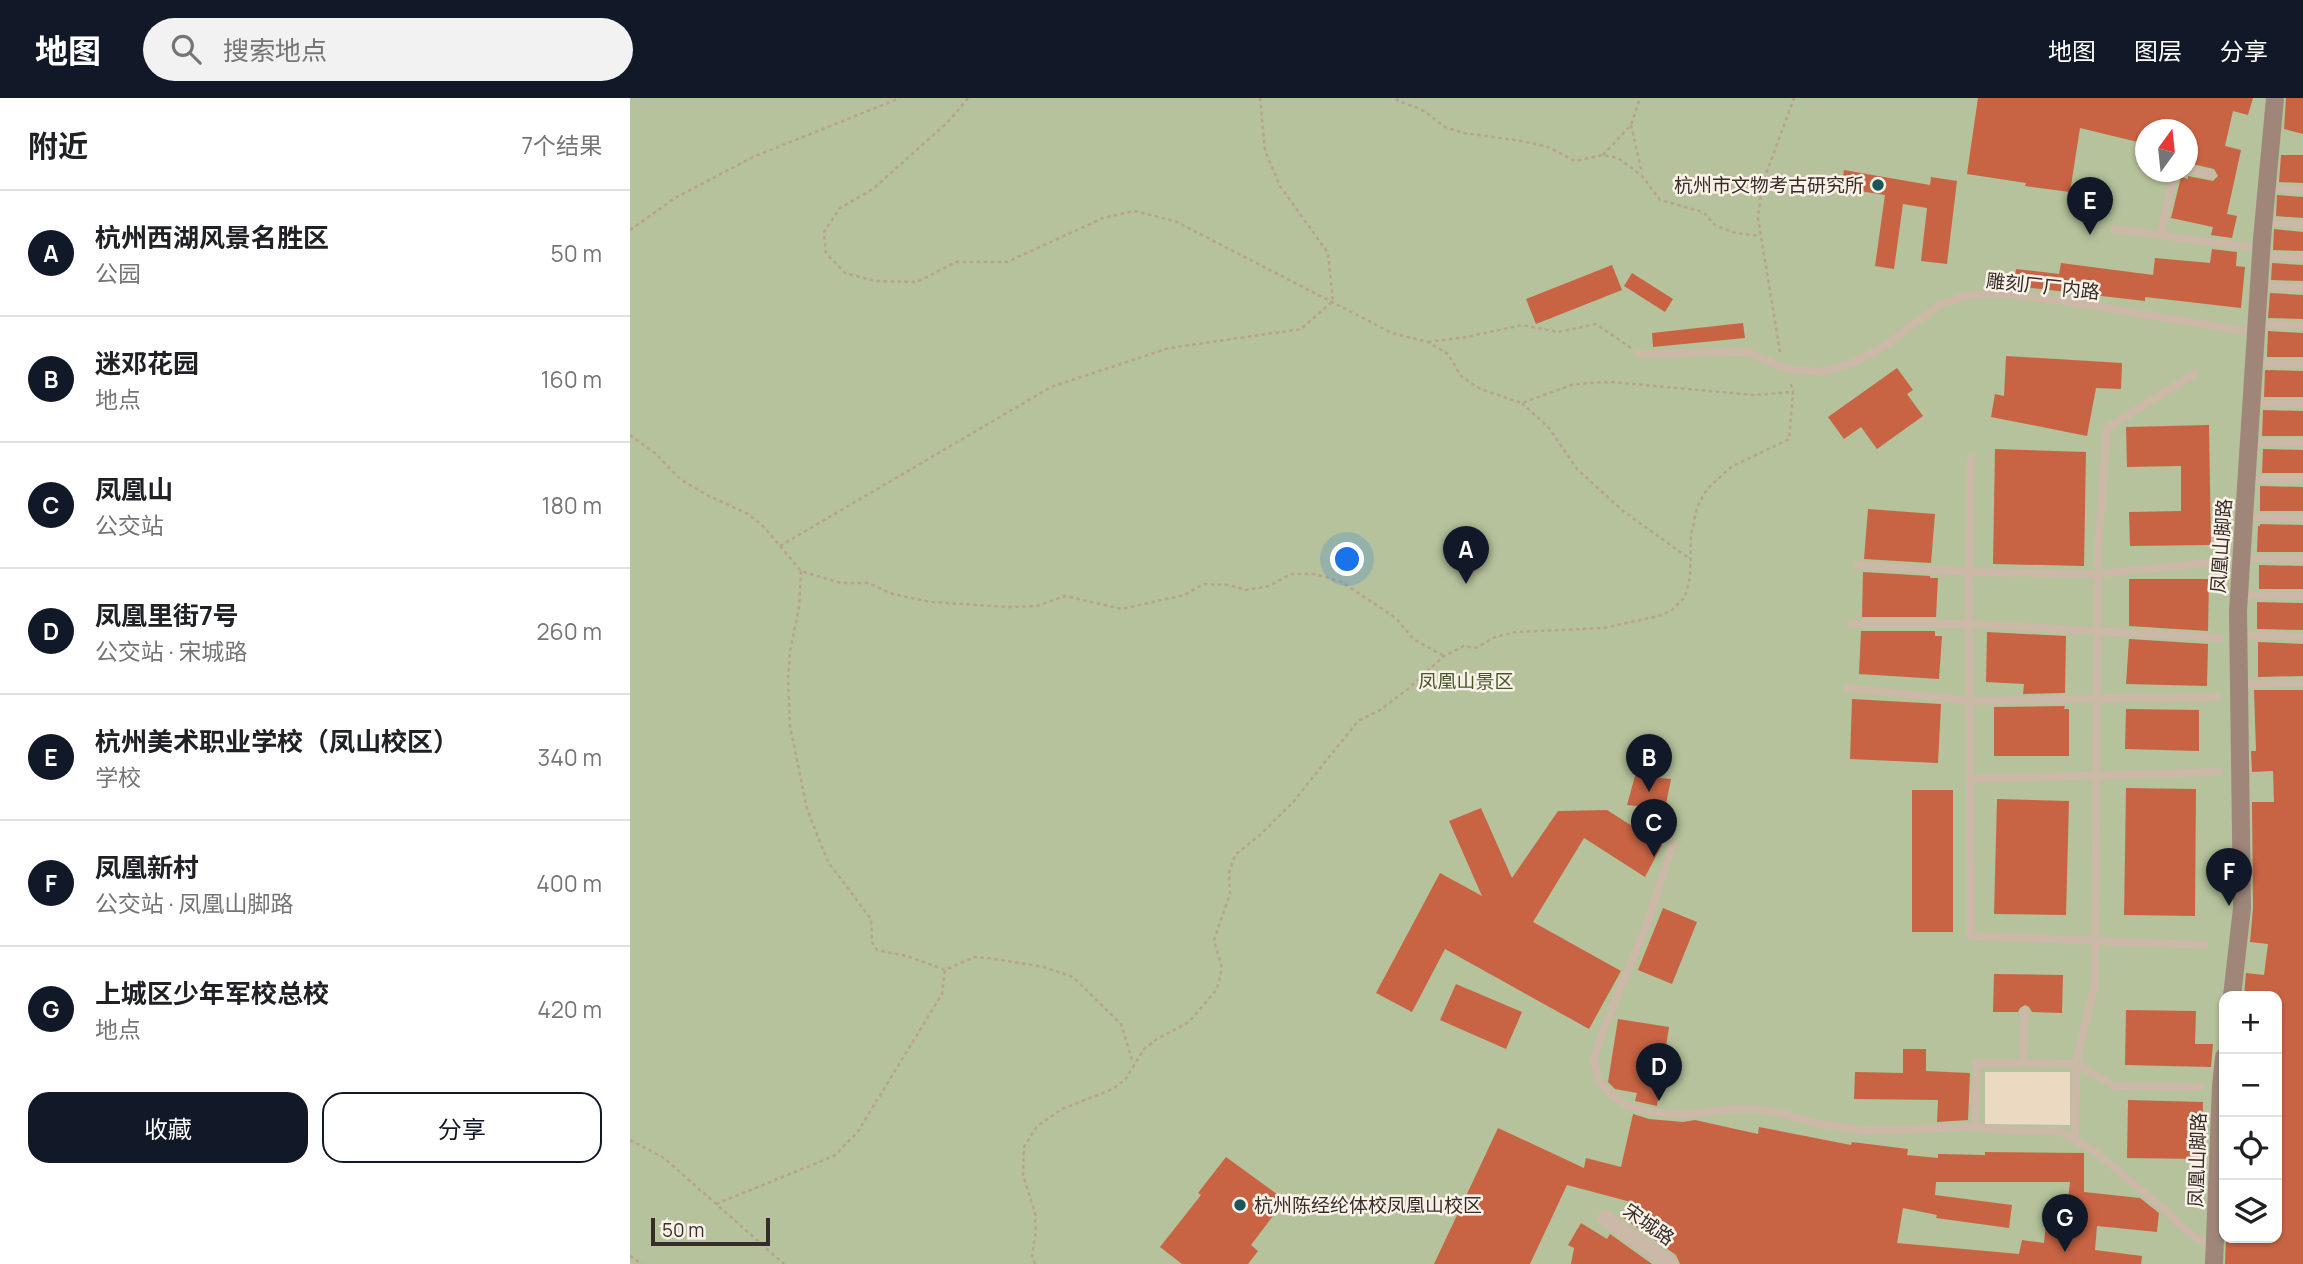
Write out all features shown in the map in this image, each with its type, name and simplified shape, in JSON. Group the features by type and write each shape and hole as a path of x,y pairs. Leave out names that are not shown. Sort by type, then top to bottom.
{"street":[{"name":"凤凰山脚路","path":"2233,991 2242,908 2239,595 2261,252 2275,98"},
{"name":"凤凰山脚路","path":"2214,1255 2220,1117"},
{"name":"宋城路","path":"1605,1218 1670,1264"}],"lane":[{"path":"2198,172 2211,175"},
{"path":"2160,235 2173,182"},
{"path":"2267,188 2303,190"},
{"path":"2264,222 2303,225"},
{"path":"2114,229 2303,258"},
{"path":"2259,286 2303,288"},
{"name":"雕刻厂厂内路","path":"1639,354 1747,352 1787,369 1822,372 1855,362 1886,345 1938,306 1965,296 1992,293 2256,329 2303,326"},
{"path":"2254,363 2303,364"},
{"path":"2075,1139 2076,1064 2095,983 2098,574 2107,428 2194,374"},
{"path":"2251,403 2303,404"},
{"path":"2249,442 2303,443"},
{"path":"1972,458 1969,572 1971,936 2204,945"},
{"path":"2246,479 2303,480"},
{"path":"2244,517 2303,518"},
{"path":"2241,558 2303,559"},
{"path":"1857,565 1969,572 2098,574 2217,562"},
{"path":"2239,595 2303,596"},
{"path":"1852,624 1969,624 2220,638"},
{"path":"2238,635 2303,637"},
{"path":"2239,684 2303,683"},
{"path":"1847,688 1970,701 2217,697"},
{"path":"1970,779 2219,772"},
{"path":"1673,844 1647,924 1594,1059 1598,1080 1609,1093 1628,1106 1650,1112 1684,1115 1754,1109 1777,1112 1816,1124 1865,1131 1975,1127 2015,1131 2059,1130 2108,1162 2214,1255"},
{"path":"2024,1063 2025,1012"},
{"path":"1975,1127 1977,1063 2076,1064 2115,1086 2199,1087"}],"path":[{"path":"630,230 675,198 753,157 900,98"},
{"path":"968,98 950,120 873,189 840,208 824,232 826,253 845,272 875,281 917,282 956,262 1007,262 1103,218 1134,211 1175,221 1392,333 1428,342 1448,354 1461,376 1480,389 1522,403 1549,428 1577,469 1623,511 1691,559"},
{"path":"1260,98 1265,151 1280,186 1328,253 1333,301"},
{"path":"1397,98 1398,101 1421,109 1445,127 1464,133 1535,144 1564,154 1575,161 1603,155 1618,158 1642,176 1660,200 1703,212 1716,226 1736,233 1760,236"},
{"path":"1603,155 1632,125 1640,98"},
{"path":"1035,1264 1032,1255 1036,1232 1035,1213 1023,1175 1024,1147 1037,1126 1062,1109 1113,1089 1125,1080 1144,1049 1189,1022 1217,989 1222,968 1214,940 1230,894 1228,873 1236,855 1294,801 1358,721 1380,710 1408,690 1444,656 1464,646 1476,648 1495,637 1516,632 1604,628 1658,617 1671,611 1685,597 1690,577 1691,535 1697,507 1707,489 1731,467 1789,439 1793,391 1779,350 1758,218 1762,185 1794,98"},
{"path":"1632,125 1642,176"},
{"path":"780,546 1051,387 1170,348 1301,330 1333,301"},
{"path":"1428,342 1522,325 1558,332 1595,324 1639,354"},
{"path":"1522,403 1574,384 1586,383 1611,382 1754,395 1793,391"},
{"path":"630,435 656,454 680,479 748,514 764,527 801,571 841,583 868,583 893,594 930,602 1037,606 1065,596 1122,609 1184,595 1204,584 1228,585 1247,590 1269,586 1291,573 1314,574 1340,581 1396,618 1413,639 1444,656"},
{"path":"801,571 797,625 789,652 790,726 813,828 828,862 871,919 872,942 877,950 907,956 945,970 974,957 1044,967 1073,977 1121,1024 1133,1063"},
{"path":"716,1204 834,1156 857,1133 942,994 945,970"},
{"path":"630,1140 664,1158 784,1264"},
{"path":"630,1256 642,1264"}],"green space":[{"name":"凤凰山景区","path":"630,98 2303,98 2303,1264 630,1264"}],"shaded area":[{"path":"1985,1072 2070,1072 2070,1125 1985,1124"}],"building":[{"path":"1978,98 2253,98 2248,115 2233,111 2225,146 2241,150 2227,214 2237,216 2232,238 2211,235 2213,227 2171,218 2180,182 2198,182 2198,178 2213,181 2218,176 2214,169 2198,165 2198,119 2135,119 2135,141 2080,128 2070,192 1967,174"},
{"path":"2286,98 2303,98 2303,134 2284,129"},
{"path":"2281,155 2303,155 2303,183 2279,182"},
{"path":"1844,170 1930,185 1931,177 1957,181 1947,264 1921,261 1927,208 1903,204 1894,269 1875,266 1885,195 1841,188"},
{"path":"2277,195 2303,197 2303,218 2276,216"},
{"path":"2274,229 2303,232 2303,251 2273,250"},
{"path":"2212,249 2237,252 2236,266 2245,267 2241,308 2145,297 2145,301 2014,286 2016,269 2059,274 2061,263 2153,275 2155,258 2210,263"},
{"path":"2272,263 2303,265 2303,281 2271,280"},
{"path":"1612,265 1622,290 1536,324 1526,299"},
{"path":"1632,273 1673,299 1665,312 1624,286"},
{"path":"2270,293 2303,295 2303,319 2268,318"},
{"path":"1743,323 1745,338 1653,347 1652,333"},
{"path":"2268,331 2303,333 2303,357 2267,357"},
{"path":"2006,356 2122,363 2121,389 2096,388 2087,436 1991,417 1995,394 2004,396"},
{"path":"1897,368 1913,390 1907,394 1923,416 1877,449 1861,427 1844,439 1828,417"},
{"path":"2265,370 2303,371 2303,397 2264,397"},
{"path":"2263,410 2303,411 2303,436 2262,436"},
{"path":"2209,425 2211,545 2130,546 2129,512 2181,511 2181,466 2127,467 2126,427"},
{"path":"1995,449 2086,452 2084,566 1993,564"},
{"path":"2263,449 2303,450 2303,473 2262,473"},
{"path":"2260,486 2303,487 2303,511 2260,511"},
{"path":"1868,509 1935,514 1931,563 1864,559"},
{"path":"2260,524 2303,525 2303,552 2257,552"},
{"path":"2259,565 2303,566 2303,589 2259,589"},
{"path":"1863,572 1938,578 1936,617 1862,617"},
{"path":"2129,579 2209,579 2208,631 2129,626"},
{"path":"2257,602 2303,603 2303,630 2257,629"},
{"path":"1861,631 1935,631 1935,636 1942,636 1939,679 1859,674"},
{"path":"1987,632 2066,636 2065,693 2023,694 2024,684 1986,682"},
{"path":"2129,639 2208,644 2207,686 2126,684"},
{"path":"2258,642 2303,644 2303,676 2258,677"},
{"path":"2254,690 2303,690 2303,1264 2225,1264 2226,1243 2282,1243 2282,991 2244,991 2246,973 2264,975 2268,944 2250,942 2253,908 2252,802 2274,802 2273,771 2252,772 2251,751 2256,751"},
{"path":"1852,699 1941,704 1938,763 1850,759"},
{"path":"2065,706 2064,709 2069,709 2069,756 1994,756 1994,707"},
{"path":"2126,709 2199,710 2199,751 2125,749"},
{"path":"1635,776 1671,779 1665,809 1627,805"},
{"path":"2126,788 2196,789 2195,916 2124,915"},
{"path":"1912,790 1953,790 1953,932 1912,932"},
{"path":"1997,799 2069,801 2066,915 1994,914"},
{"path":"1481,808 1512,878 1558,811 1607,810 1662,845 1645,877 1584,838 1533,922 1621,971 1589,1029 1445,949 1412,1012 1376,993 1440,873 1482,896 1449,821"},
{"path":"1663,908 1697,922 1672,984 1638,970"},
{"path":"1994,974 2063,975 2062,1013 2032,1012 2025,1005 2018,1012 1993,1012"},
{"path":"1456,984 1522,1012 1506,1049 1440,1020"},
{"path":"2126,1010 2196,1011 2195,1044 2213,1044 2211,1067 2125,1065"},
{"path":"1618,1019 1669,1027 1657,1106 1635,1101 1637,1093 1615,1089 1608,1082"},
{"path":"1903,1049 1926,1049 1926,1071 1970,1073 1968,1120 1937,1122 1938,1100 1854,1099 1855,1072 1903,1073"},
{"path":"2128,1100 2203,1102 2202,1159 2127,1158"},
{"path":"1633,1114 1649,1119 1683,1122 1695,1120 1758,1134 1759,1127 1851,1145 1852,1142 1908,1149 1907,1155 1938,1158 1938,1154 1985,1155 1985,1152 2084,1153 2084,1192 2140,1198 2159,1213 2157,1232 2097,1226 2095,1250 2142,1256 2141,1264 1680,1264 1676,1255 1622,1217 1631,1202 1567,1185 1530,1264 1434,1264 1498,1128 1584,1168 1586,1158 1621,1167","holes":["1936,1182 2070,1182 2066,1215 2047,1213 2044,1243 2022,1240 2019,1254 1897,1243 1903,1208 1937,1215 1936,1218 2009,1228 2012,1205 1935,1195"]},
{"path":"1226,1157 1285,1200 1251,1245 1258,1251 1248,1264 1182,1264 1160,1247 1201,1195 1198,1193"},
{"path":"1581,1223 1607,1239 1610,1234 1652,1264 1571,1264 1574,1248 1568,1245"}],"place":[{"name":"杭州市文物考古研究所","path":"1878,185"},
{"name":"杭州美术职业学校（凤山校区）","path":"2090,235"},
{"name":"杭州西湖风景名胜区","path":"1466,584"},
{"name":"迷邓花园","path":"1649,792"},
{"name":"凤凰山","path":"1654,857"},
{"name":"凤凰新村","path":"2229,906"},
{"name":"凤凰里街7号","path":"1659,1101"},
{"name":"杭州陈经纶体校凤凰山校区","path":"1240,1205"},
{"name":"上城区少年军校总校","path":"2065,1252"}]}
